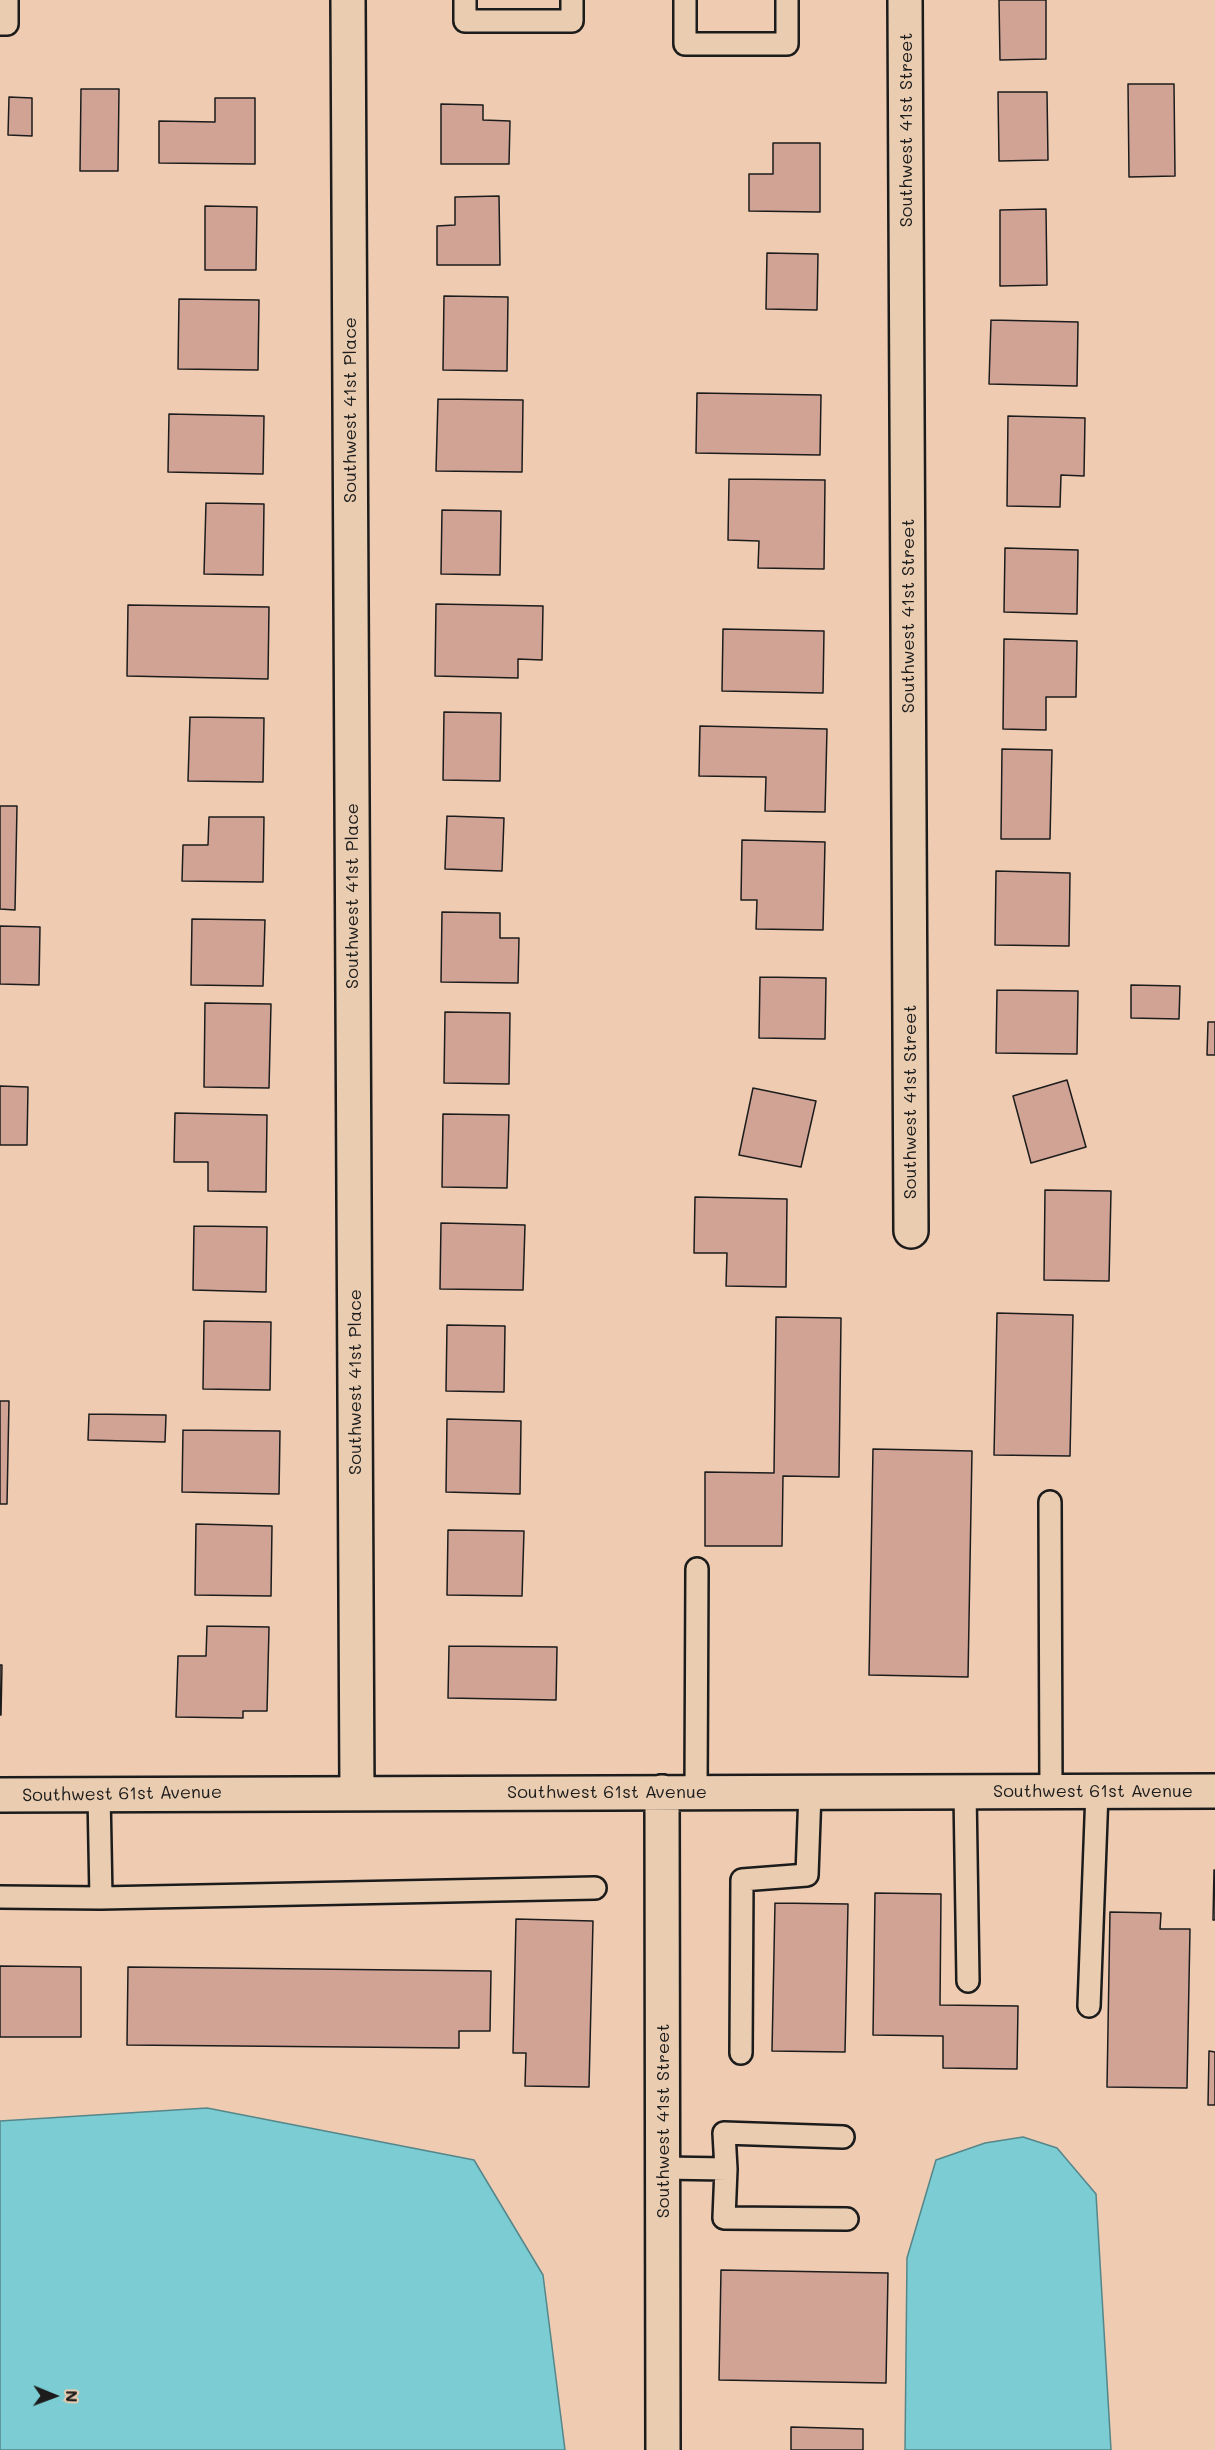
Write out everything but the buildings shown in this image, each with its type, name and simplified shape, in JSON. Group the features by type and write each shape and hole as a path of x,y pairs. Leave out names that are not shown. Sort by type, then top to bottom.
{"street":[{"name":"Southwest 41st Place","path":"348,0 357,1792"},
{"name":"Southwest 41st Street","path":"905,0 911,1231"},
{"name":"Southwest 61st Avenue","path":"0,1795 357,1792 1215,1791"},
{"name":"Southwest 41st Street","path":"662,1792 663,2450"}],"lane":[{"path":"0,24 7,24 7,0"},
{"path":"465,0 465,21 572,21 572,0"},
{"path":"685,0 685,44 787,44 787,0"},
{"path":"1050,1502 1052,1792"},
{"path":"696,1792 697,1569"},
{"path":"741,2053 742,1880 807,1875 810,1792"},
{"path":"965,1792 968,1981"},
{"path":"1089,2006 1097,1792"},
{"path":"99,1794 101,1898"},
{"path":"0,1897 101,1898 595,1888"},
{"path":"843,2137 724,2133 726,2169 724,2218 847,2219"},
{"path":"663,2168 726,2169"}],"water":[{"path":"207,2108 474,2160 543,2275 565,2450 0,2450 0,2121"},
{"path":"1023,2137 1057,2148 1096,2194 1111,2450 905,2450 907,2258 936,2160 985,2143"}]}
